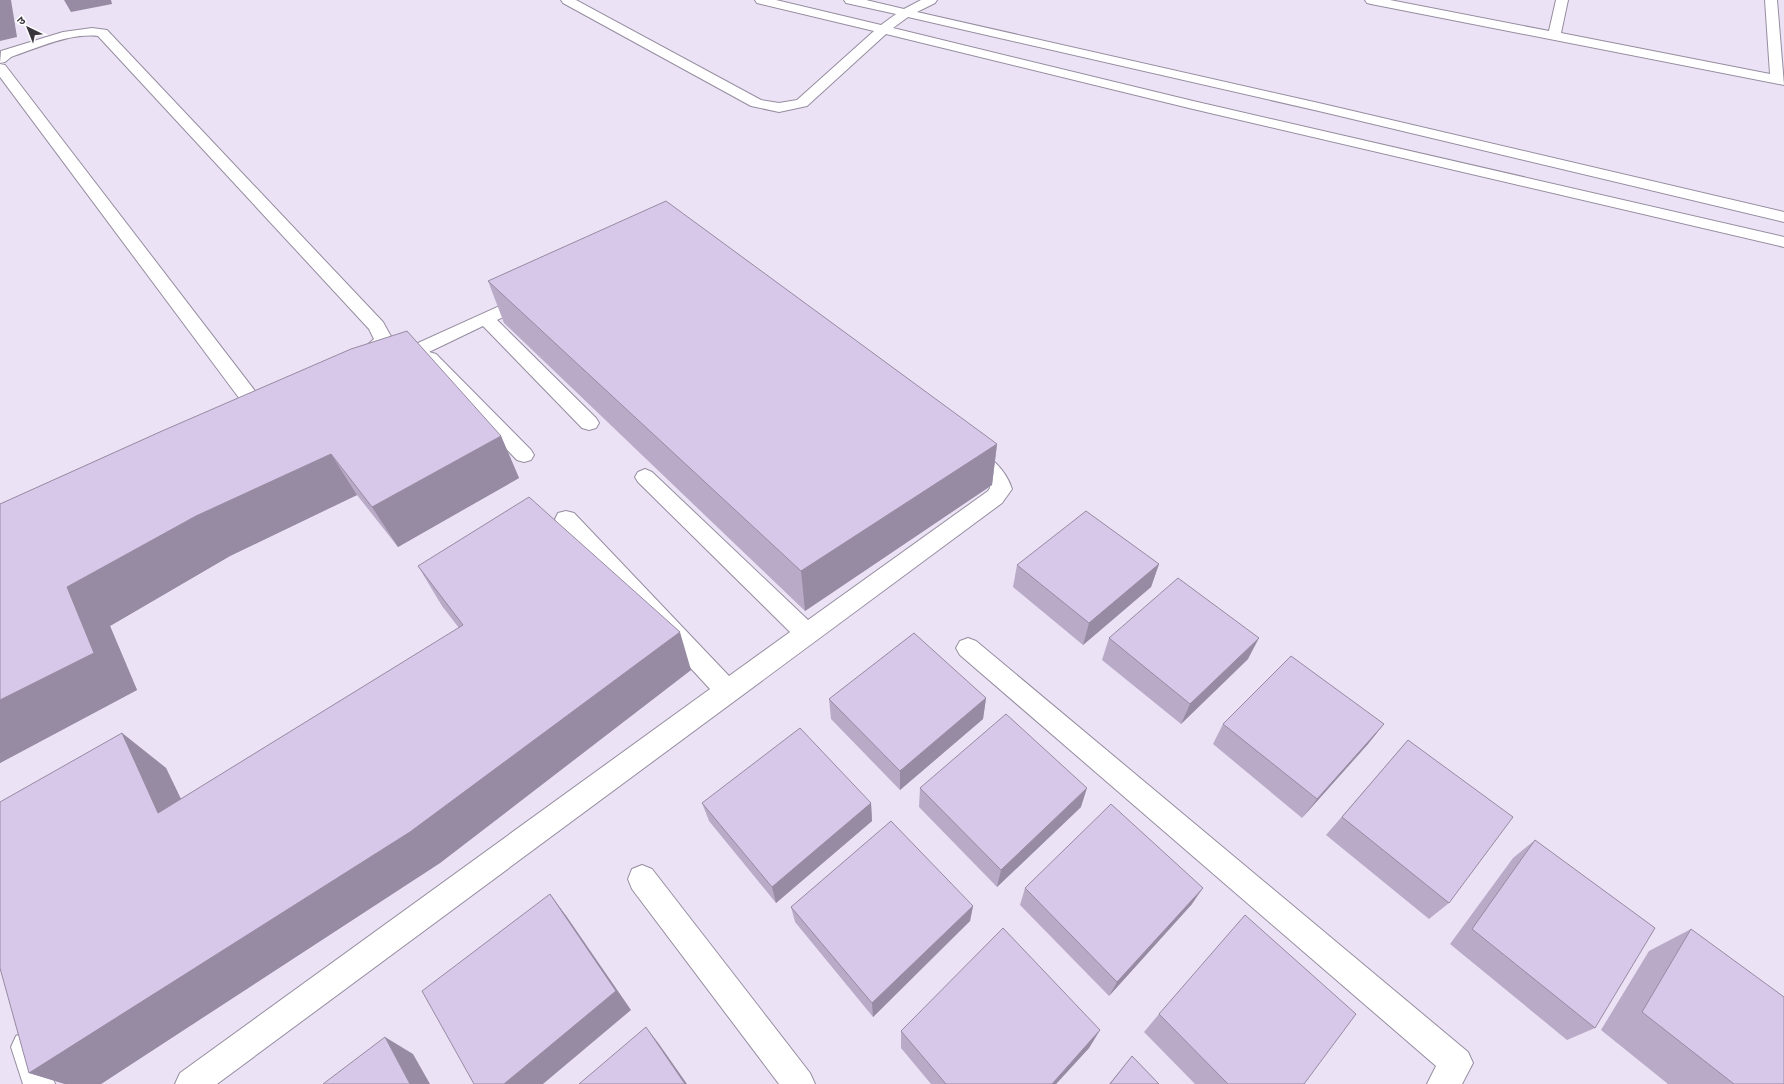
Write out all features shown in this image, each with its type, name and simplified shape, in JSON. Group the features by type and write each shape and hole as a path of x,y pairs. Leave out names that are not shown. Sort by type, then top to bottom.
{"street":[{"path":"567,0 756,103 771,108 786,108 802,103 883,30 906,6 931,0"},
{"path":"761,0 1194,105 1784,242"},
{"path":"850,0 906,6 1323,108 1784,217"},
{"path":"1371,0 1780,80 1771,0"},
{"path":"1554,36 1562,0"},
{"path":"0,59 6,54 73,34 93,31 102,33 377,326 384,340 357,370 420,348 542,291"},
{"path":"0,68 255,406"},
{"path":"485,318 589,423"},
{"path":"420,348 524,454"},
{"path":"191,1084 727,691 995,497 1001,489 999,481 992,472 955,443"},
{"path":"644,477 807,634"},
{"path":"566,519 727,691"},
{"path":"968,648 1457,1063 1443,1084"},
{"path":"642,879 799,1084"},
{"path":"20,1025 39,1084"}],"building":[{"path":"666,201 997,444 801,571 488,281"},
{"path":"407,331 501,436 372,507 331,454 196,516 67,587 94,653 0,700 0,504 162,431 351,349"},
{"path":"529,497 680,632 410,832 29,1073 0,968 0,802 122,733 158,813 463,625 418,566"},
{"path":"1086,511 1159,564 1089,623 1017,565"},
{"path":"1178,578 1259,638 1190,704 1109,638"},
{"path":"914,633 986,698 900,771 829,699"},
{"path":"1291,656 1384,724 1317,799 1223,724"},
{"path":"1006,714 1087,788 1001,870 920,788"},
{"path":"800,728 871,803 772,887 702,803"},
{"path":"1408,740 1513,817 1449,903 1342,817"},
{"path":"1111,804 1203,888 1117,982 1025,888"},
{"path":"891,821 973,906 872,1003 791,907"},
{"path":"1535,840 1655,928 1595,1028 1472,929"},
{"path":"550,894 616,991 504,1084 474,1084 422,991"},
{"path":"1245,915 1356,1014 1304,1084 1228,1084 1159,1014"},
{"path":"1003,928 1100,1030 1052,1084 946,1084 901,1031"},
{"path":"1691,929 1784,997 1784,1084 1734,1084 1642,1012"},
{"path":"646,1027 685,1084 579,1084"},
{"path":"385,1037 410,1084 323,1084"},
{"path":"1132,1056 1159,1084 1110,1084"}]}
